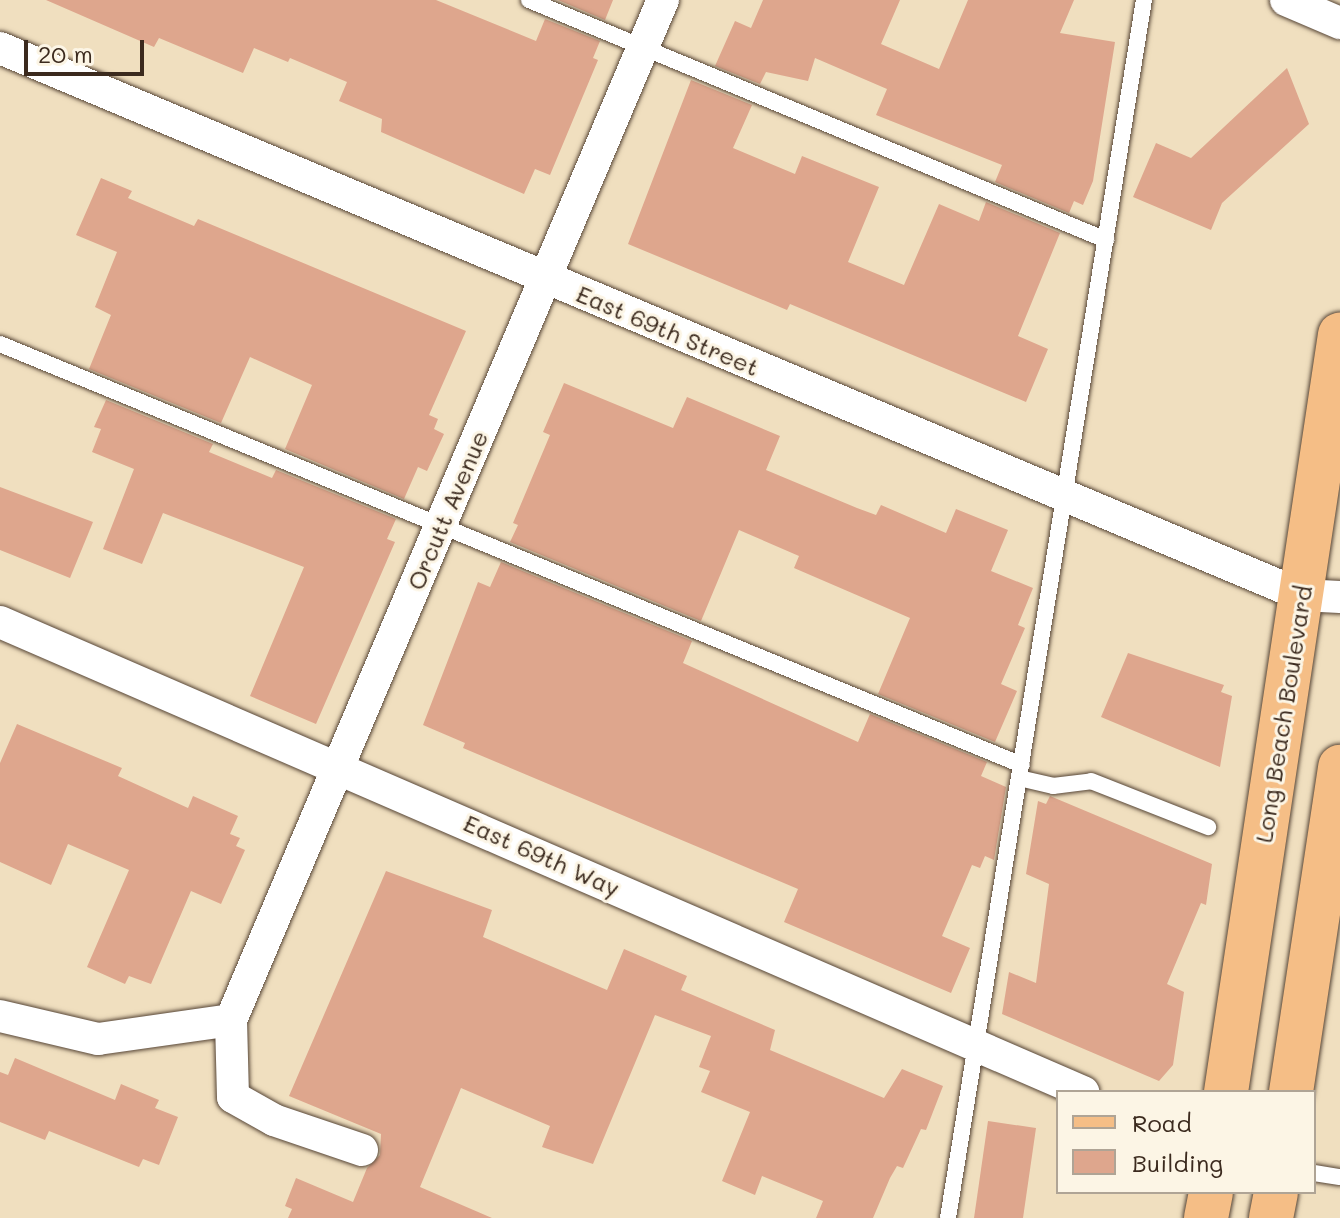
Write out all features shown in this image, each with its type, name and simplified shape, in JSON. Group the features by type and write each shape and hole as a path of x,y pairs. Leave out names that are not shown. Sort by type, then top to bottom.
{"main road":[{"name":"Long Beach Boulevard","path":"1226,1090 1320,596 1340,335"},
{"path":"1291,1090 1340,767"},
{"path":"1206,1218 1211,1194"},
{"path":"1271,1218 1276,1194"}],"street":[{"name":"Orcutt Avenue","path":"231,1020 663,0"},
{"path":"1286,0 1340,23"},
{"name":"East 69th Street","path":"0,48 1065,495 1320,596"},
{"name":"East 69th Way","path":"0,622 338,766 1078,1090"},
{"path":"0,1016 98,1039 231,1020 233,1097 274,1120 362,1150"}],"lane":[{"path":"529,0 1106,240"},
{"path":"948,1218 1144,0"},
{"path":"0,344 441,525 1053,786 1091,781 1208,827"},
{"path":"1316,1173 1340,1177"}],"building":[{"path":"46,0 436,0 536,41 545,19 600,41 593,58 598,60 550,175 535,169 524,194 381,132 382,119 339,101 347,82 290,58 288,62 254,48 243,73 159,38 154,47"},
{"path":"558,0 613,0 605,20"},
{"path":"763,0 900,0 881,44 939,69 968,0 1074,0 1060,33 1115,42 1093,181 1083,205 1074,201 1069,213 995,182 1002,165 876,115 887,89 815,58 808,81 766,72 760,84 715,66 735,21 751,28"},
{"path":"1287,68 1309,124 1222,203 1211,230 1133,197 1156,143 1191,158"},
{"path":"691,80 752,105 733,148 795,174 802,156 879,187 848,262 904,285 939,204 979,221 986,202 1060,233 1018,336 1048,349 1026,402 790,304 787,310 628,244"},
{"path":"101,178 132,191 128,198 194,226 198,219 466,331 429,415 438,419 434,429 444,434 427,471 418,467 404,499 285,449 312,385 250,357 221,423 89,369 111,315 95,307 117,252 76,235"},
{"path":"564,383 673,428 687,397 780,436 766,470 876,515 881,505 946,533 956,509 1008,530 991,571 1033,588 1018,625 1025,628 1001,684 1017,691 995,742 878,694 910,618 794,568 799,556 739,530 701,621 510,542 518,525 513,523 550,435 543,432"},
{"path":"106,400 213,444 209,452 272,478 276,470 396,519 387,539 395,542 316,724 250,696 304,567 163,513 142,564 103,549 134,469 92,452 101,429 94,427"},
{"path":"0,487 93,522 70,578 0,550"},
{"path":"501,562 692,641 683,663 858,742 870,714 987,762 981,776 1006,787 994,860 985,856 980,868 972,865 942,936 970,948 951,993 784,922 798,889 463,748 465,743 423,725 478,582 490,587"},
{"path":"1128,653 1224,685 1221,692 1232,696 1220,767 1101,717"},
{"path":"17,724 122,768 118,776 188,808 193,796 238,816 230,834 240,838 236,846 245,850 221,904 191,891 151,984 129,976 125,984 87,967 129,870 68,844 51,885 0,862 0,763"},
{"path":"1050,796 1212,864 1206,905 1201,903 1167,984 1184,992 1173,1065 1159,1081 1002,1014 1009,972 1036,983 1049,884 1026,874 1038,801 1046,804"},
{"path":"386,871 492,910 483,937 607,990 624,949 687,976 681,990 775,1030 770,1050 884,1098 902,1069 943,1086 926,1130 921,1129 903,1168 897,1166 873,1218 816,1218 823,1201 762,1176 755,1195 722,1181 750,1112 701,1092 710,1071 699,1067 711,1036 655,1015 593,1164 542,1147 550,1126 461,1088 420,1187 492,1218 288,1218 292,1209 285,1206 296,1178 353,1202 367,1168 380,1155 381,1134 289,1096"},
{"path":"15,1058 115,1100 121,1084 159,1100 155,1108 178,1117 159,1165 143,1159 139,1167 49,1131 45,1140 0,1122 0,1072 8,1075"},
{"path":"988,1121 1036,1128 1023,1218 974,1218"}]}
